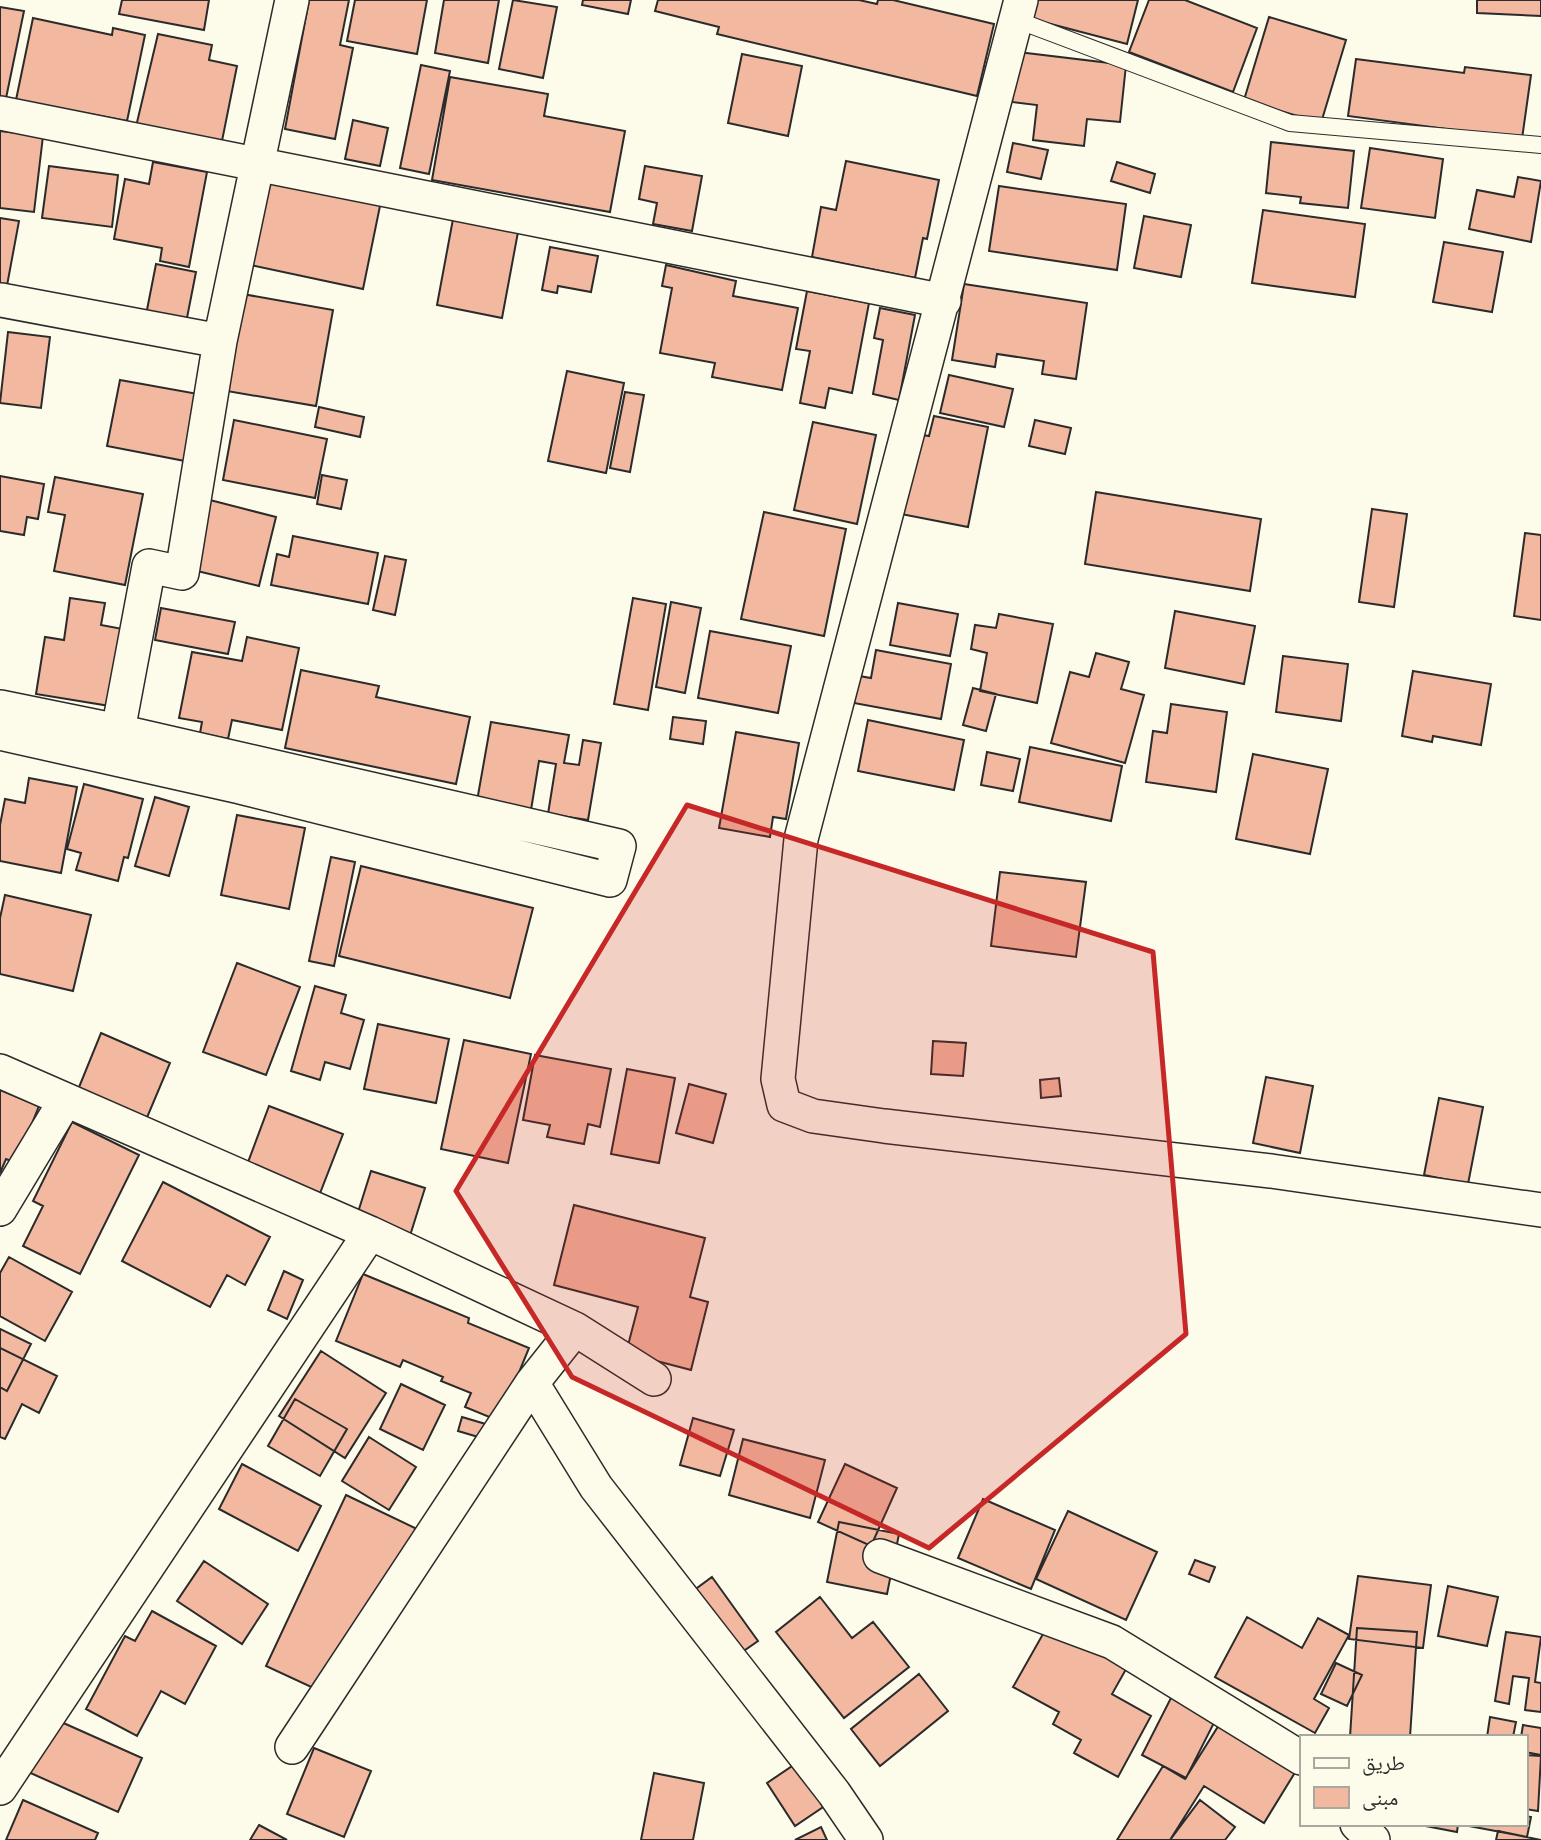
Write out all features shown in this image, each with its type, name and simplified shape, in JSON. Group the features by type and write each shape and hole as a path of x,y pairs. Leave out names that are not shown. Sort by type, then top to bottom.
{"street":[{"path":"118,731 149,566 182,573 220,341 292,0"},
{"path":"1019,10 801,839 778,1079 784,1105 813,1116 884,1126 1271,1171 1541,1210"},
{"path":"0,113 944,301"},
{"path":"1,300 220,341"},
{"path":"0,707 118,731 620,846 610,880 240,787 0,733"},
{"path":"0,1071 370,1233 575,1329 654,1379"},
{"path":"0,1209 65,1101"},
{"path":"0,1788 370,1233"},
{"path":"292,1747 532,1383 575,1329"},
{"path":"532,1383 596,1487 834,1793 866,1840"},
{"path":"880,1556 1112,1642 1300,1757"},
{"path":"1359,1826 1373,1840"}],"lane":[{"path":"1019,10 1290,123 1541,145"}],"highlighted area":[{"path":"687,805 1153,952 1186,1334 929,1548 572,1377 456,1191"}],"building":[{"path":"122,0 209,0 204,30 119,14"},
{"path":"309,0 349,0 340,45 353,48 335,139 285,129"},
{"path":"355,0 427,0 417,54 347,41"},
{"path":"444,0 499,0 488,63 435,53"},
{"path":"513,0 557,7 543,78 499,69"},
{"path":"583,0 631,0 628,14 582,5"},
{"path":"658,0 859,0 877,4 878,0 893,0 994,24 977,96 717,34 719,27 655,11"},
{"path":"1032,0 1138,0 1127,44 1028,18"},
{"path":"1149,0 1185,0 1257,28 1233,92 1129,52"},
{"path":"1477,0 1541,0 1541,16 1477,13"},
{"path":"0,7 24,11 4,108 0,107"},
{"path":"1269,17 1346,40 1321,123 1244,100"},
{"path":"33,18 112,35 113,28 145,35 127,121 16,100"},
{"path":"158,34 212,45 209,60 237,66 222,141 134,135"},
{"path":"1018,52 1126,65 1120,122 1087,119 1084,146 1033,140 1037,105 1012,102"},
{"path":"742,54 802,66 788,136 728,123"},
{"path":"1356,59 1464,73 1465,67 1531,75 1522,139 1348,116"},
{"path":"421,65 450,71 429,174 400,168"},
{"path":"450,77 548,94 544,116 625,131 610,212 432,180"},
{"path":"353,120 388,128 380,166 345,159"},
{"path":"0,131 43,136 34,212 0,208"},
{"path":"1271,142 1354,151 1348,208 1300,203 1301,197 1266,193"},
{"path":"1013,143 1048,150 1041,179 1007,172"},
{"path":"1370,148 1443,159 1435,218 1361,208"},
{"path":"846,161 939,180 927,239 923,238 915,278 812,257 821,207 836,210"},
{"path":"153,162 207,172 189,267 160,261 162,248 114,239 125,179 149,184"},
{"path":"1117,162 1155,174 1150,193 1111,181"},
{"path":"49,166 118,175 112,227 42,218"},
{"path":"645,166 702,176 692,231 653,224 657,203 639,199"},
{"path":"1518,177 1541,181 1531,242 1469,229 1477,190 1514,197"},
{"path":"268,178 381,201 363,289 250,265"},
{"path":"999,186 1126,204 1117,270 989,251"},
{"path":"1263,210 1365,224 1355,297 1252,283"},
{"path":"1144,216 1191,225 1181,277 1134,268"},
{"path":"0,218 19,221 6,291 0,290"},
{"path":"453,219 518,232 502,318 437,305"},
{"path":"1444,242 1503,252 1492,312 1433,302"},
{"path":"550,247 598,256 591,292 558,286 557,293 542,290"},
{"path":"156,264 196,272 185,328 145,320"},
{"path":"666,265 736,281 733,296 798,308 782,390 712,377 715,363 660,353 672,288 662,286"},
{"path":"964,284 1087,303 1076,379 1042,374 1044,361 997,354 995,367 952,360"},
{"path":"807,291 869,303 852,393 829,388 825,408 800,403 810,351 796,349"},
{"path":"237,293 333,310 316,406 221,390"},
{"path":"880,308 915,315 899,400 873,394 883,340 874,338"},
{"path":"8,332 50,337 41,408 0,403"},
{"path":"567,371 624,383 606,473 548,461"},
{"path":"949,375 1013,389 1004,427 940,413"},
{"path":"120,380 198,394 185,461 107,446"},
{"path":"625,392 644,395 630,472 610,468"},
{"path":"319,407 364,417 360,437 315,427"},
{"path":"934,416 988,427 968,527 901,514 917,434 929,436"},
{"path":"234,420 327,439 315,498 223,480"},
{"path":"1035,420 1071,428 1065,454 1029,446"},
{"path":"813,422 876,435 857,524 794,510"},
{"path":"322,475 347,480 341,509 317,504"},
{"path":"0,476 44,484 38,519 27,517 24,535 0,531"},
{"path":"55,477 143,494 125,585 54,571 65,515 48,512"},
{"path":"1096,492 1261,519 1250,591 1085,564"},
{"path":"206,499 276,517 259,586 189,569"},
{"path":"1372,509 1407,514 1394,607 1359,602"},
{"path":"764,512 846,529 824,636 741,619"},
{"path":"1525,533 1541,535 1541,620 1514,616"},
{"path":"293,536 378,553 368,604 271,585 277,554 289,557"},
{"path":"385,556 406,560 395,615 373,610"},
{"path":"70,598 105,603 101,625 128,630 116,707 36,694 45,637 64,640"},
{"path":"633,598 666,604 648,710 614,704"},
{"path":"671,602 701,608 685,693 656,687"},
{"path":"898,603 958,614 950,656 890,645"},
{"path":"161,608 235,622 228,654 155,640"},
{"path":"1175,611 1255,626 1244,684 1165,668"},
{"path":"999,614 1053,624 1037,703 980,691 987,653 971,649 975,625 996,628"},
{"path":"710,631 791,646 778,713 698,698"},
{"path":"247,637 299,648 282,730 232,720 228,739 200,733 202,722 179,718 192,652 242,661"},
{"path":"876,650 951,664 941,719 854,703 859,676 871,678"},
{"path":"1096,653 1129,662 1121,689 1144,695 1125,763 1051,743 1070,672 1089,677"},
{"path":"1283,656 1348,664 1341,721 1276,712"},
{"path":"301,670 379,686 376,697 470,717 456,784 285,748"},
{"path":"1413,671 1491,684 1481,745 1433,736 1432,742 1402,736"},
{"path":"973,688 996,694 986,731 963,725"},
{"path":"1171,704 1227,712 1216,792 1146,782 1153,731 1167,733"},
{"path":"673,717 706,721 703,744 670,739"},
{"path":"868,720 964,740 954,790 858,771"},
{"path":"491,722 569,735 564,763 579,765 583,740 601,743 588,820 548,814 556,764 539,761 531,810 477,801"},
{"path":"736,732 799,743 786,819 773,817 770,837 719,828"},
{"path":"1030,747 1122,766 1111,821 1019,802"},
{"path":"987,752 1020,759 1013,791 981,785"},
{"path":"1253,754 1328,769 1310,854 1236,839"},
{"path":"29,778 77,787 61,873 0,861 0,825 5,799 25,803"},
{"path":"84,784 143,799 128,858 124,857 118,881 76,870 81,853 67,849"},
{"path":"155,797 189,807 169,876 135,866"},
{"path":"237,815 305,828 289,909 221,895"},
{"path":"331,857 355,862 334,966 309,961"},
{"path":"361,866 533,908 510,998 339,956"},
{"path":"1000,872 1086,882 1076,957 991,946"},
{"path":"5,895 91,915 73,991 0,974 0,918"},
{"path":"237,963 300,987 266,1075 203,1052"},
{"path":"315,986 346,995 341,1013 364,1020 350,1069 325,1062 320,1080 291,1071"},
{"path":"378,1024 449,1039 436,1103 364,1089"},
{"path":"101,1033 170,1063 143,1127 75,1097"},
{"path":"464,1040 531,1054 508,1163 441,1149"},
{"path":"933,1041 966,1043 963,1076 931,1074"},
{"path":"535,1055 611,1069 600,1127 588,1124 584,1144 547,1137 550,1125 523,1120"},
{"path":"627,1069 675,1078 659,1163 611,1154"},
{"path":"1266,1077 1313,1086 1300,1153 1253,1143"},
{"path":"1059,1078 1061,1096 1041,1098 1040,1080"},
{"path":"689,1084 726,1094 713,1143 676,1133"},
{"path":"0,1090 39,1106 16,1163 6,1159 0,1173"},
{"path":"1439,1098 1483,1107 1468,1184 1424,1175"},
{"path":"269,1106 343,1134 317,1201 244,1173"},
{"path":"72,1122 139,1155 80,1274 23,1246 43,1206 33,1201"},
{"path":"371,1171 425,1188 408,1242 354,1225"},
{"path":"163,1182 270,1237 245,1285 227,1275 210,1307 122,1261"},
{"path":"574,1205 705,1238 690,1297 708,1302 691,1370 626,1353 638,1307 554,1285"},
{"path":"9,1257 72,1292 45,1341 0,1316 0,1273"},
{"path":"284,1271 303,1280 287,1319 268,1310"},
{"path":"363,1274 469,1318 468,1323 529,1348 499,1421 465,1407 471,1393 441,1381 443,1377 403,1360 400,1367 336,1341"},
{"path":"0,1329 31,1344 7,1391 0,1387"},
{"path":"0,1348 57,1376 39,1413 22,1404 5,1439 0,1437"},
{"path":"321,1351 386,1393 345,1458 279,1416"},
{"path":"401,1384 445,1405 423,1450 380,1429"},
{"path":"295,1399 347,1429 320,1476 268,1446"},
{"path":"462,1417 489,1425 485,1439 458,1431"},
{"path":"693,1418 734,1430 720,1476 680,1465"},
{"path":"369,1437 416,1467 389,1510 342,1481"},
{"path":"743,1439 825,1460 810,1518 729,1495"},
{"path":"242,1464 321,1506 298,1551 219,1509"},
{"path":"845,1464 897,1488 871,1546 818,1522"},
{"path":"346,1495 417,1529 337,1699 266,1666"},
{"path":"983,1499 1055,1530 1031,1589 958,1558"},
{"path":"1068,1511 1157,1552 1126,1620 1036,1579"},
{"path":"839,1522 899,1534 887,1594 827,1582"},
{"path":"1195,1560 1215,1567 1209,1582 1189,1574"},
{"path":"204,1561 268,1604 242,1644 177,1601"},
{"path":"1358,1576 1431,1585 1423,1648 1349,1639"},
{"path":"712,1577 758,1641 719,1668 674,1605"},
{"path":"1448,1586 1498,1597 1487,1646 1438,1636"},
{"path":"820,1597 852,1638 873,1622 909,1667 844,1718 776,1632"},
{"path":"152,1611 216,1646 185,1704 161,1691 137,1736 86,1709 125,1636 135,1641"},
{"path":"1056,1611 1134,1655 1112,1694 1151,1716 1118,1777 1074,1753 1081,1740 1053,1724 1059,1712 1013,1687"},
{"path":"1247,1617 1302,1648 1318,1618 1349,1635 1314,1699 1329,1708 1315,1733 1215,1677"},
{"path":"1357,1628 1417,1632 1410,1735 1350,1735"},
{"path":"1506,1632 1541,1637 1535,1682 1541,1683 1541,1712 1525,1710 1529,1678 1513,1676 1509,1704 1495,1701"},
{"path":"1336,1663 1362,1675 1347,1706 1321,1694"},
{"path":"919,1674 948,1711 880,1766 851,1729"},
{"path":"1176,1688 1220,1711 1186,1778 1142,1755"},
{"path":"50,1717 142,1758 118,1812 26,1771"},
{"path":"1224,1717 1299,1766 1264,1823 1204,1786 1170,1840 1117,1840 1163,1766 1185,1779"},
{"path":"1490,1717 1516,1722 1513,1735 1487,1735"},
{"path":"1523,1725 1541,1728 1541,1755 1527,1752 1527,1735 1521,1735"},
{"path":"314,1748 371,1771 344,1837 287,1814"},
{"path":"810,1754 838,1797 795,1826 767,1783"},
{"path":"1527,1755 1541,1756 1538,1811 1527,1809"},
{"path":"654,1773 704,1783 693,1840 641,1840"},
{"path":"23,1800 98,1833 95,1840 6,1840"},
{"path":"1200,1800 1235,1827 1225,1840 1170,1840"},
{"path":"1527,1816 1531,1817 1527,1837 1469,1826 1527,1826"},
{"path":"259,1825 287,1840 250,1840"},
{"path":"1426,1826 1458,1826 1457,1832"},
{"path":"821,1827 827,1840 795,1840"},
{"path":"1498,1831 1541,1840 1496,1840"}]}
